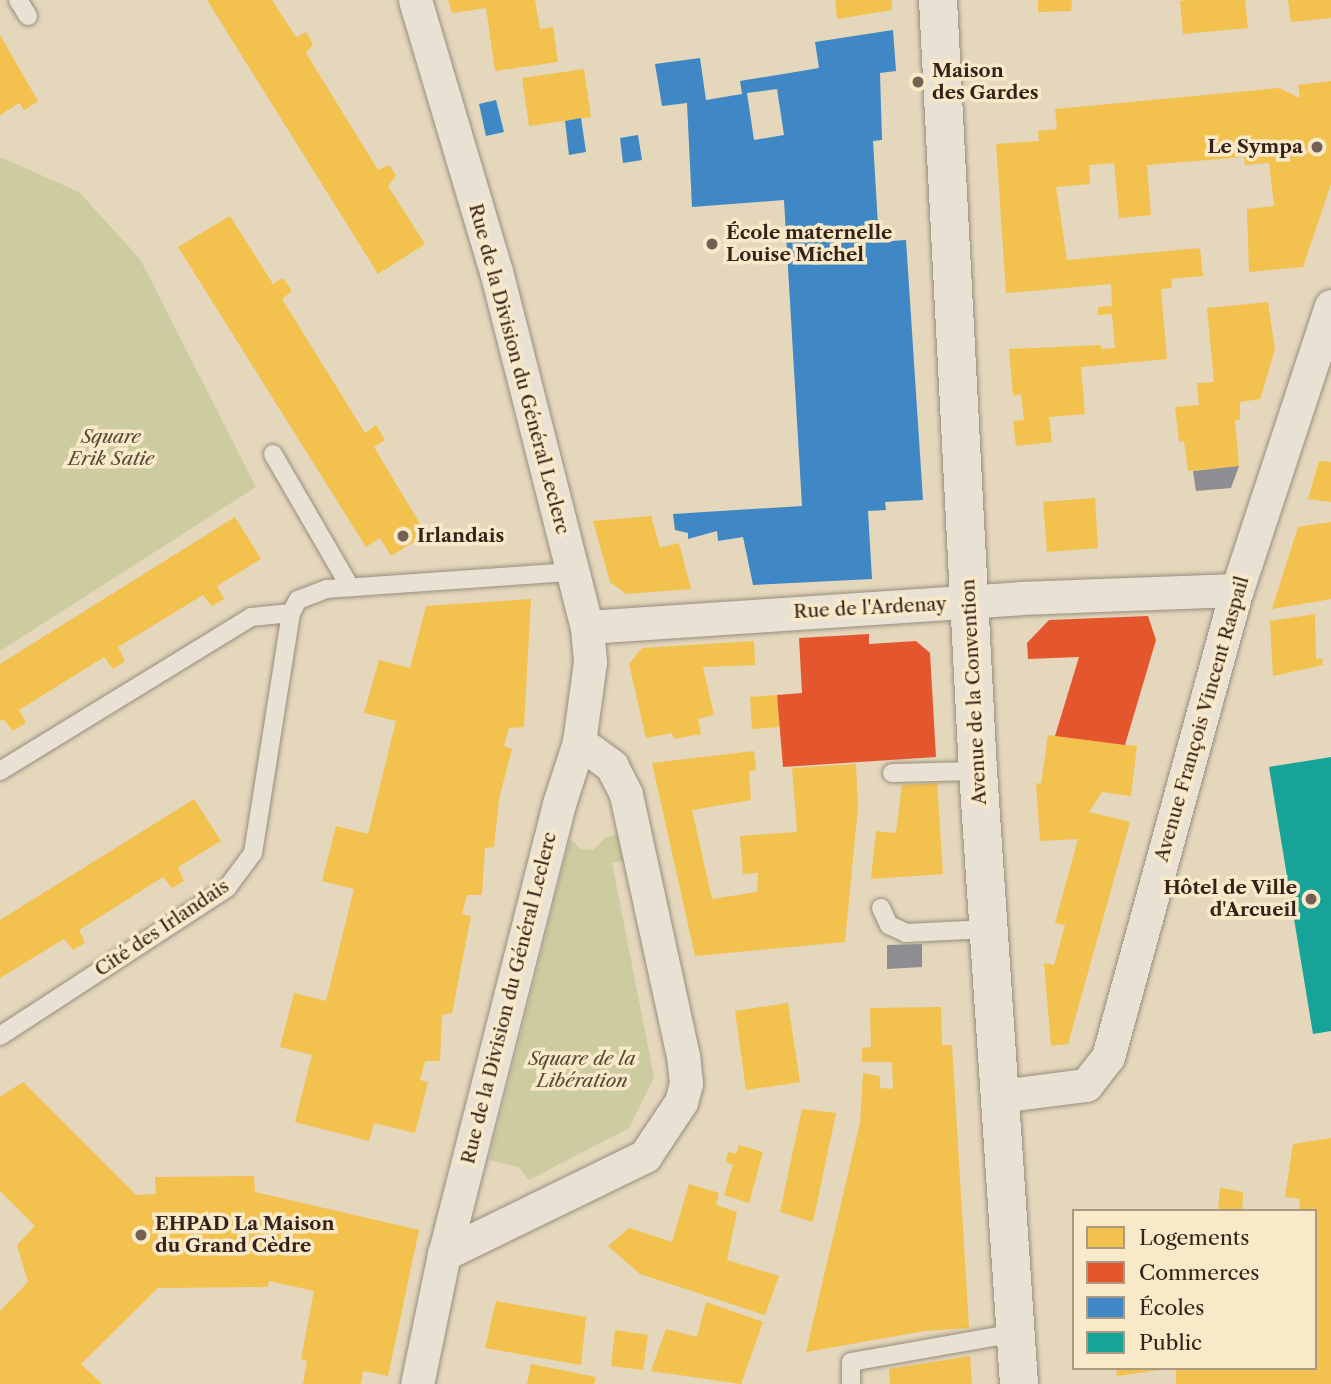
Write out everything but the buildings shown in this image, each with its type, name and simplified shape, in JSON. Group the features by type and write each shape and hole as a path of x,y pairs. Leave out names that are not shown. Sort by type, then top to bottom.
{"main road":[{"name":"Avenue de la Convention","path":"938,0 978,771 1019,1384"}],"street":[{"name":"Rue de la Division du Général Leclerc","path":"415,0 496,271 587,627 588,702 579,742 558,804 444,1254 417,1384"},
{"name":"Avenue François Vincent Raspail","path":"1000,1096 1086,1085 1108,1057 1237,590 1331,306"},
{"name":"Rue de l'Ardenay","path":"587,627 1188,589 1237,590"},
{"path":"444,1254 645,1156 681,1102 686,1083 683,1056 626,794 612,766 579,742"}],"lane":[{"path":"18,0 28,16"},
{"path":"273,454 350,587"},
{"path":"0,772 251,617 291,613 310,593 350,587 573,572"},
{"name":"Cité des Irlandais","path":"0,1036 227,888 253,853 291,613"},
{"path":"892,774 978,771"},
{"path":"881,908 889,925 906,933 988,929"},
{"path":"851,1384 851,1362 1016,1333"}],"green space":[{"name":"Square Erik Satie","path":"0,157 79,192 140,259 256,487 0,651"},
{"name":"Square de la Libération","path":"618,834 624,860 612,863 654,1077 629,1128 529,1180 519,1167 489,1160 570,839 581,849 593,850 606,837"}],"place":[{"name":"Maison des Gardes","path":"918,82"},
{"name":"Le Sympa","path":"1317,147"},
{"name":"École maternelle Louise Michel","path":"712,244"},
{"name":"Irlandais","path":"403,536"},
{"name":"Hôtel de Ville d'Arcueil","path":"1311,899"},
{"name":"EHPAD La Maison du Grand Cèdre","path":"141,1235"}]}
